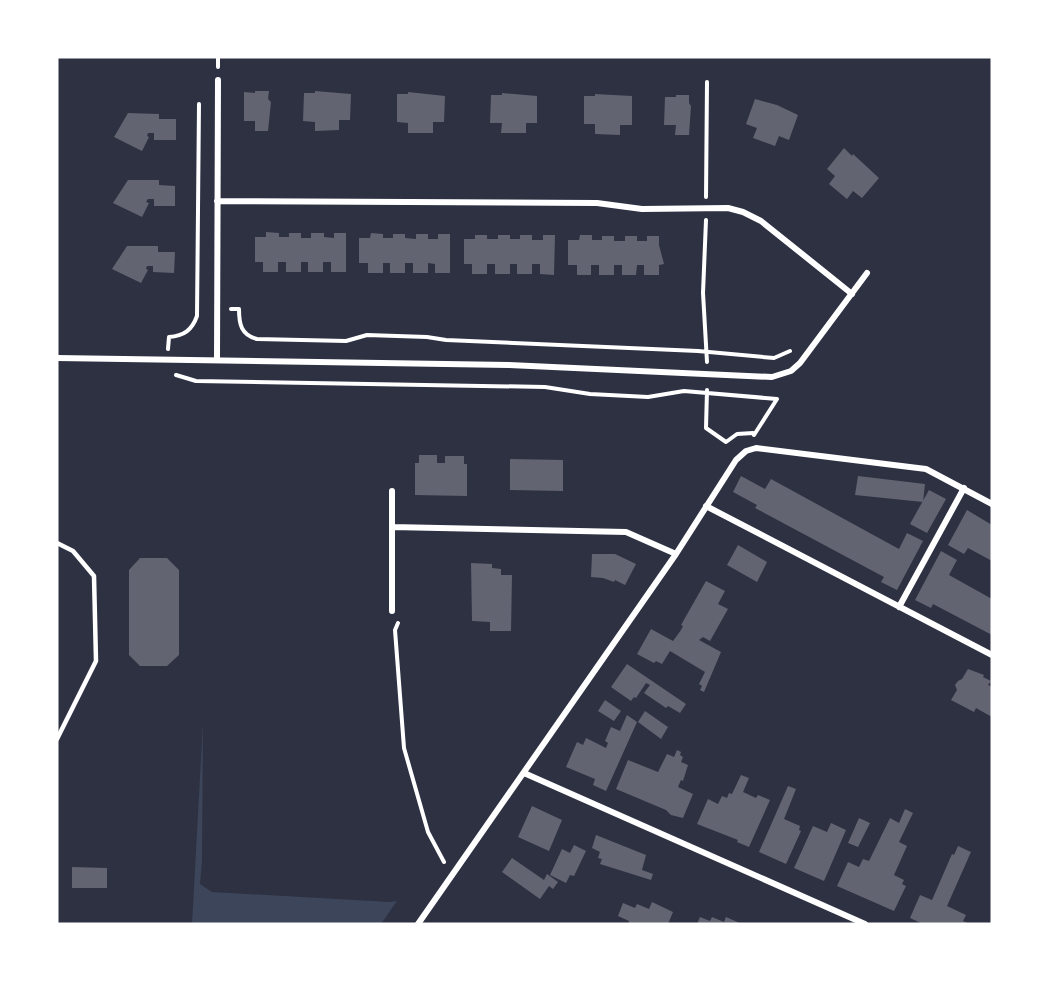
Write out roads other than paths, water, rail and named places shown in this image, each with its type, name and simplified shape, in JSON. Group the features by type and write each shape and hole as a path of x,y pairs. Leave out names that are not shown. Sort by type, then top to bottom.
{"street":[{"path":"217,360 218,80"},
{"path":"217,201 597,203 642,208 728,208 761,221 852,294"},
{"path":"57,358 509,365 771,377 791,371 800,363 867,273"},
{"path":"418,924 676,554 736,459 746,451 756,448 926,469 992,504"},
{"path":"899,607 964,488"},
{"path":"392,491 392,611"},
{"path":"706,506 992,655"},
{"path":"392,528 626,531 676,554"},
{"path":"525,773 865,924"}],"lane":[{"path":"57,543 73,551 94,576 96,661 57,739"}]}
